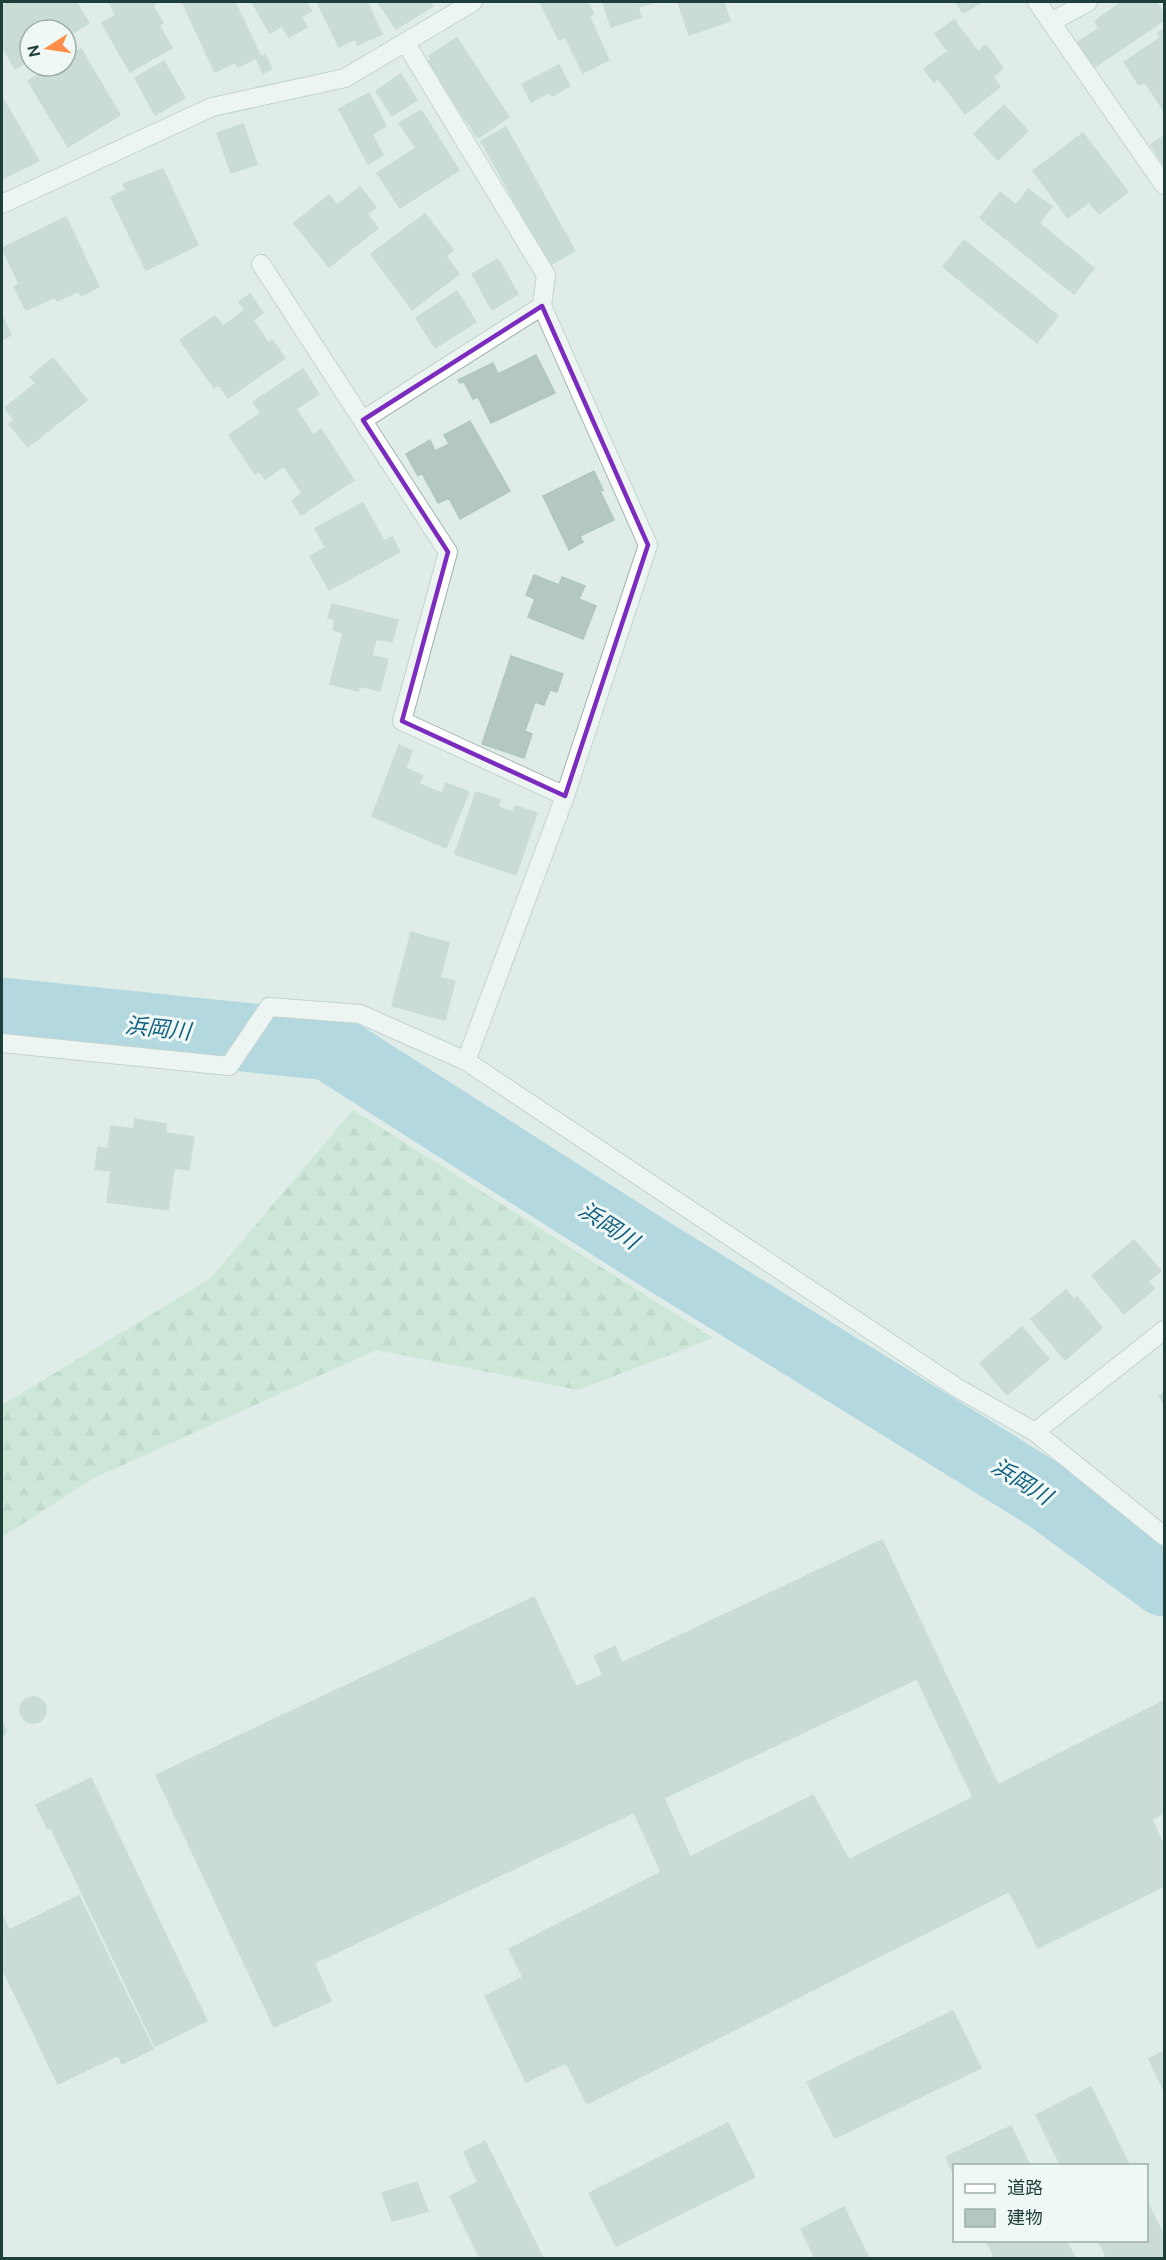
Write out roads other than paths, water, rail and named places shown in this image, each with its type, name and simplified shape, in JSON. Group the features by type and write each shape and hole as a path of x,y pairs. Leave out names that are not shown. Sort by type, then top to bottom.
{"street":[{"path":"2,204 212,107 345,78 473,2"},
{"path":"1038,2 1164,185"},
{"path":"1051,22 1088,2"},
{"path":"405,42 546,275 542,306 648,545 565,796 466,1061"},
{"path":"261,264 447,552 402,721 565,796"},
{"path":"363,420 542,306"},
{"path":"2,1043 229,1065 269,1007 360,1014 466,1061 959,1389 1035,1432 1164,1536"},
{"path":"1035,1432 1164,1330"}],"waterway":[{"name":"浜岡川","path":"2,1012 329,1046 652,1252 1048,1497 1164,1582"}]}
